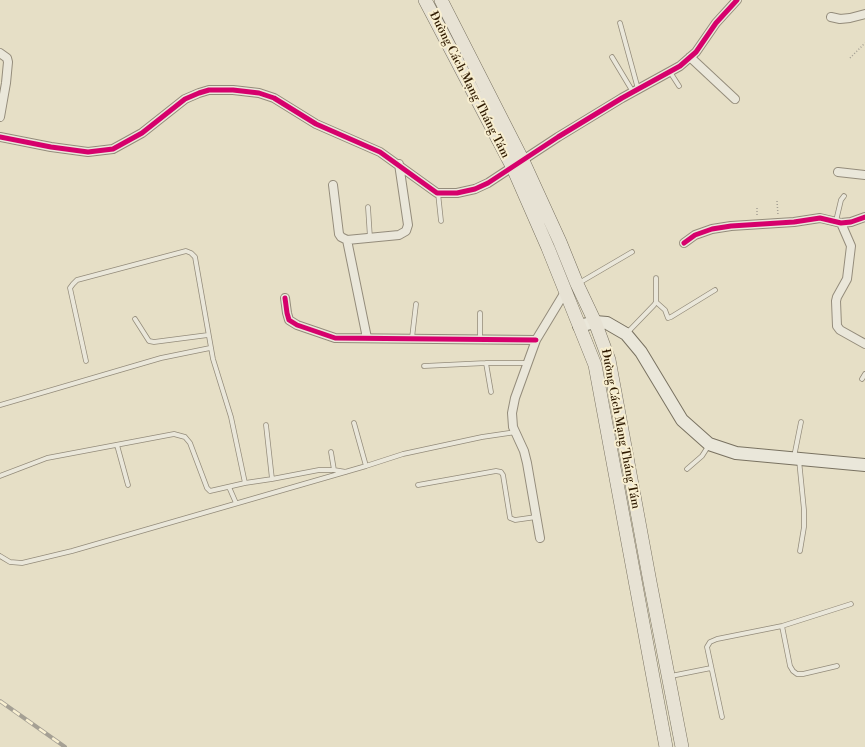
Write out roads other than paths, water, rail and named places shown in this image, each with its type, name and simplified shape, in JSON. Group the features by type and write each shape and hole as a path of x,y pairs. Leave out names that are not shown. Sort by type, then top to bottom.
{"main road":[{"name":"Đường Cách Mạng Tháng Tám","path":"425,0 560,242 577,284 595,322 609,360 682,747"},
{"name":"Đường Cách Mạng Tháng Tám","path":"441,0 518,165 548,248 595,365 666,747"},
{"path":"579,326 595,322 607,323 626,334 641,352 682,420 709,444 736,453 865,465"}],"street":[{"path":"0,137 51,147 88,152 113,149 142,133 185,99 209,90 233,90 259,93 274,98 316,124 380,152 399,164 430,189 438,193 457,193 475,189 518,165 558,137 635,90 680,66 696,52 716,23 737,0"},
{"path":"831,17 840,19 865,14"},
{"path":"0,53 7,58 8,62 0,117"},
{"path":"690,57 735,99"},
{"path":"333,185 339,234 341,237 347,240 399,235 406,231 408,225 399,164"},
{"path":"838,172 865,175"},
{"path":"684,243 695,235 712,229 731,226 779,223 820,218 839,222 852,222 865,217"},
{"path":"839,222 852,246 847,279 836,301 837,326 840,330 865,344"},
{"path":"347,240 367,338"},
{"path":"540,538 524,451 513,427 512,414 515,398 536,340 565,292"},
{"path":"285,298 287,313 290,320 297,325 335,338 536,340"}],"lane":[{"path":"620,23 635,90"},
{"path":"612,57 635,90"},
{"path":"670,72 679,86"},
{"path":"438,193 441,221"},
{"path":"839,222 841,200 844,196"},
{"path":"368,207 370,238"},
{"path":"86,361 70,288 77,280 186,251 195,256 210,348 231,417 245,483"},
{"path":"577,284 632,252"},
{"path":"626,334 656,302 656,278"},
{"path":"656,302 665,310 668,318 715,290"},
{"path":"412,338 416,304"},
{"path":"480,313 480,339"},
{"path":"135,319 150,341 154,342 208,336"},
{"path":"0,405 160,358 210,348"},
{"path":"486,363 491,392"},
{"path":"424,366 486,363 528,363"},
{"path":"862,379 865,374"},
{"path":"800,551 804,527 804,510 796,459 801,422"},
{"path":"354,423 366,466"},
{"path":"266,425 272,479"},
{"path":"0,556 10,562 22,563 72,551 346,472 403,454 482,437 516,432"},
{"path":"0,476 47,458 174,434 180,434 186,437 190,443 207,488 210,491 245,483 319,470 346,472"},
{"path":"117,444 128,485"},
{"path":"686,469 702,456 709,444"},
{"path":"331,452 334,470"},
{"path":"418,485 496,471 501,472 510,518 515,520 536,517"},
{"path":"229,487 236,503"},
{"path":"722,717 707,647 710,642 717,639 782,626 851,604"},
{"path":"782,626 790,666 797,674 804,674 836,666"},
{"path":"669,676 711,668"}],"railway":[{"path":"0,701 65,747"}]}
